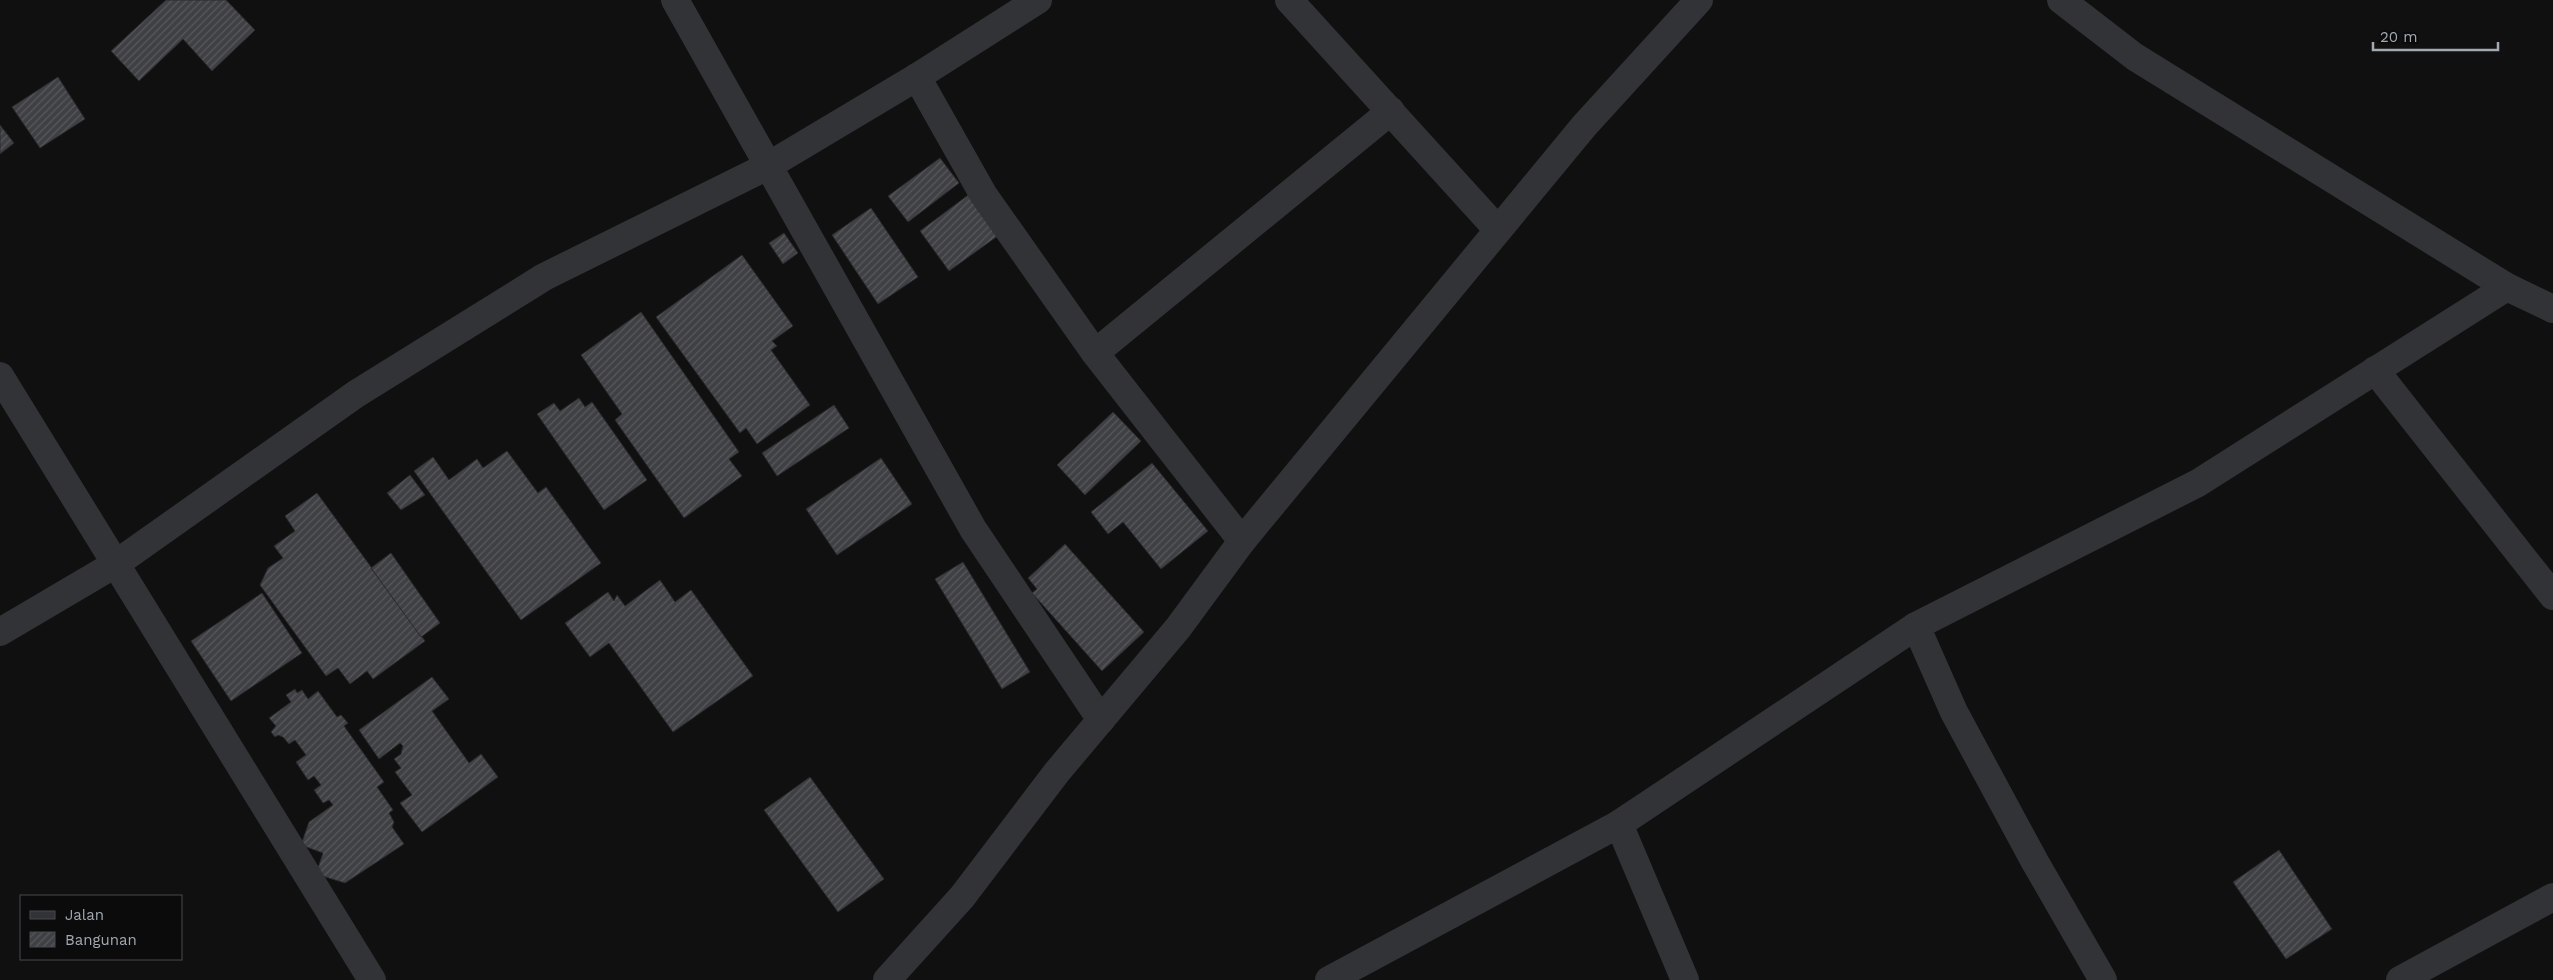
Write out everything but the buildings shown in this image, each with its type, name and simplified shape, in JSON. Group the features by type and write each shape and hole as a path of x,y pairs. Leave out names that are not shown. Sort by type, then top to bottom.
{"street":[{"path":"674,0 973,529 1101,720"},
{"path":"0,632 117,563 356,394 544,277 768,166 917,77 1038,0"},
{"path":"1289,0 1498,230"},
{"path":"888,980 962,896 1057,772 1178,628 1242,540 1584,126 1699,0"},
{"path":"2061,0 2135,57 2507,287 2553,309"},
{"path":"917,77 983,194 1095,353 1242,540"},
{"path":"1095,353 1391,111"},
{"path":"1329,980 1619,824 1916,626 2198,483 2507,287"},
{"path":"2375,370 2553,596"},
{"path":"0,376 117,563 372,980"},
{"path":"1916,626 1954,712 2035,862 2103,980"},
{"path":"1619,824 1685,980"},
{"path":"2400,980 2553,897"}]}
